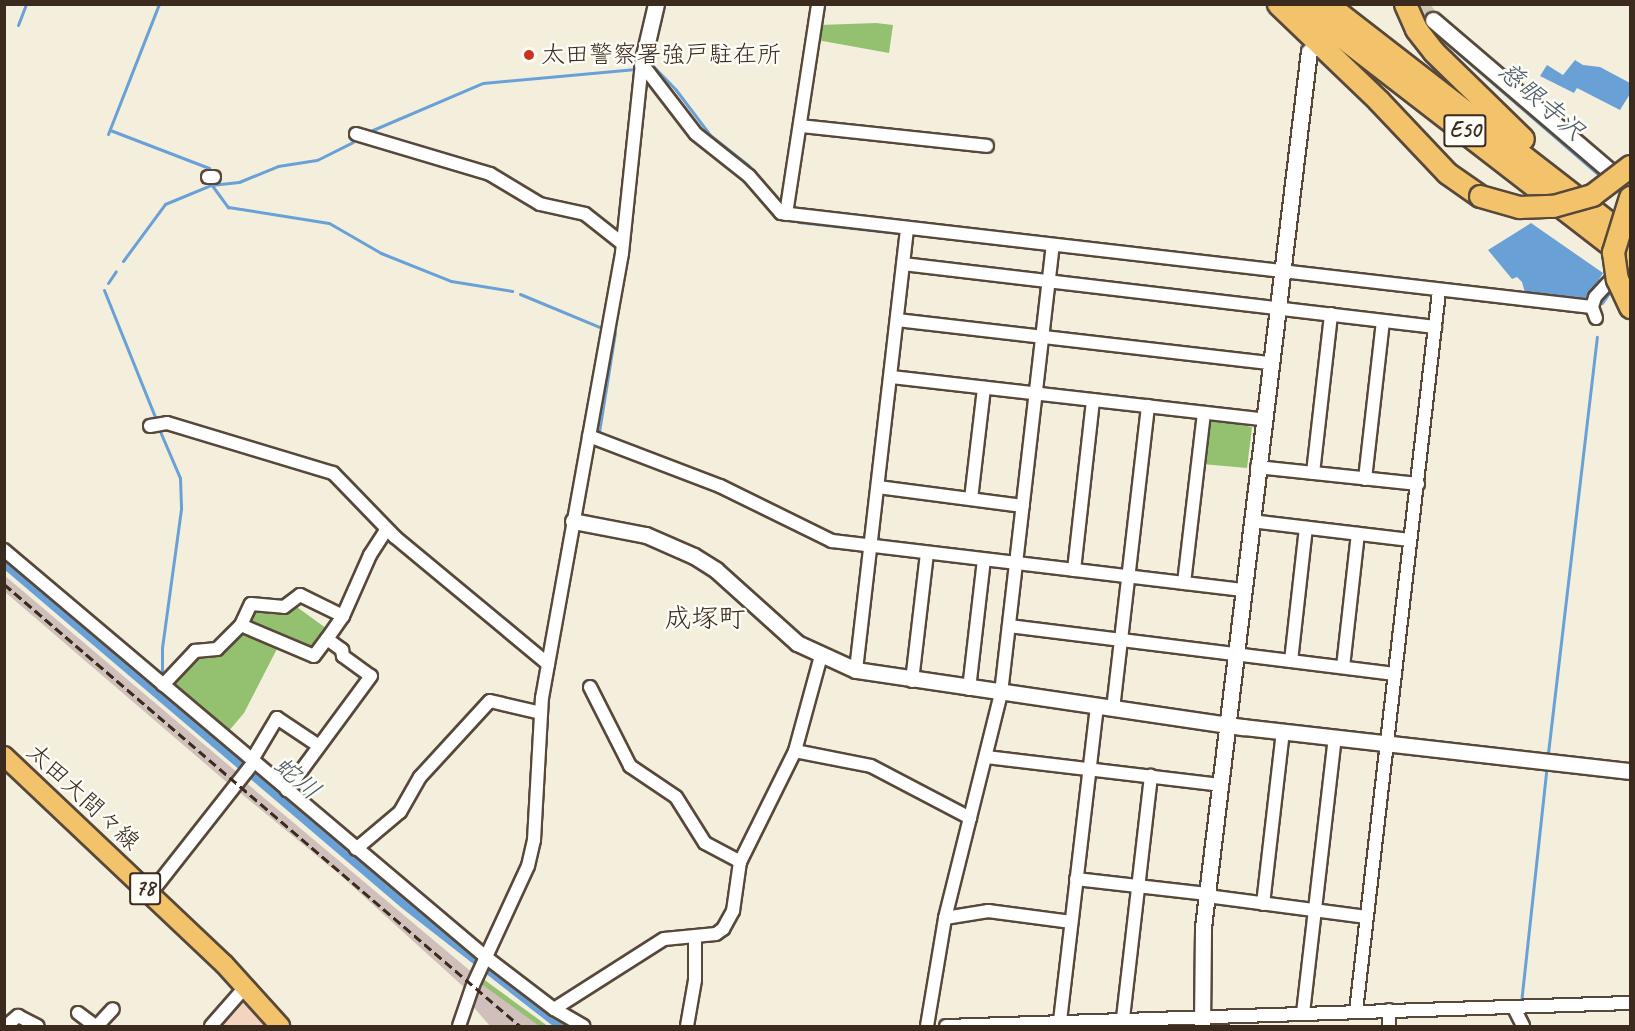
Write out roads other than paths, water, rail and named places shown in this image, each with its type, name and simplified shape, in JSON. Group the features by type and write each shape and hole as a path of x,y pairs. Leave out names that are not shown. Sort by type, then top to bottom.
{"highway":[{"path":"1278,4 1378,100 1446,173 1480,196 1519,207 1563,204 1607,187 1630,166"},
{"name":"E50","path":"1299,4 1626,264"},
{"name":"E50","path":"1327,4 1630,238"},
{"path":"1405,4 1412,22 1434,52 1515,131 1598,202 1630,238"},
{"path":"1630,197 1613,252 1617,279 1630,307"}],"main road":[{"name":"太田大間々線","path":"4,756 246,986 280,1026"}],"street":[{"path":"459,1026 478,975 528,866 534,840 541,712 548,664 623,244 642,64 656,4"},
{"path":"786,214 818,4"},
{"path":"1433,20 1630,188"},
{"path":"1202,1021 1207,895 1275,308 1309,51"},
{"path":"642,64 696,134 749,176 781,213 1439,291 1594,312 1596,297 1626,264"},
{"path":"801,126 987,146"},
{"path":"356,134 490,174 540,204 585,214 623,244"},
{"path":"856,670 907,228"},
{"path":"927,1026 945,918 1001,693 1053,246"},
{"path":"903,264 1435,327"},
{"path":"1356,1011 1439,291"},
{"path":"1313,473 1331,314"},
{"path":"897,320 1269,363"},
{"path":"1365,479 1383,321"},
{"path":"891,377 1262,419"},
{"path":"971,499 984,388"},
{"path":"1074,570 1093,400"},
{"path":"1113,709 1148,406"},
{"path":"1184,583 1204,413"},
{"path":"150,426 167,423 329,471 387,529 548,664"},
{"path":"589,436 720,486 822,538 871,547 1243,590"},
{"path":"1257,467 1418,484"},
{"path":"878,487 1023,506"},
{"path":"573,521 646,535 694,556 735,587 779,629 820,656 856,670 912,681 1283,732 1630,771"},
{"path":"1251,521 1410,540"},
{"path":"1291,661 1306,528"},
{"path":"241,625 314,656 343,616 370,555 387,529"},
{"path":"1343,667 1359,534"},
{"path":"4,550 486,960 554,1009 584,1026"},
{"path":"912,681 927,553"},
{"path":"969,689 984,560"},
{"path":"163,685 195,651 218,649 241,625 251,604 284,607 300,595 343,616"},
{"path":"1009,626 1395,674"},
{"path":"287,790 371,676 327,639"},
{"path":"554,1009 664,939 716,934 729,920 740,862 795,751 820,656"},
{"path":"590,687 630,766 676,797 705,843 740,862"},
{"path":"356,849 400,812 420,777 490,701 541,712"},
{"path":"1060,1021 1097,707"},
{"path":"150,894 253,762 277,718 319,746"},
{"path":"1263,904 1283,732"},
{"path":"1303,1013 1335,738"},
{"path":"795,751 871,766 970,818"},
{"path":"986,757 1220,784"},
{"path":"1123,1018 1151,776"},
{"path":"1076,879 1367,917"},
{"path":"945,918 988,911 1071,922"},
{"path":"687,1026 695,980 695,937"},
{"path":"211,1026 246,986"},
{"path":"946,1026 1041,1024 1123,1018 1202,1021 1303,1013 1630,1003"},
{"path":"1514,1008 1523,1026"},
{"path":"78,1013 96,1026 113,1009"},
{"path":"1389,1010 1389,1026"},
{"path":"6,1026 18,1016 38,1026"}],"water":[{"path":"1575,60 1583,65 1600,67 1630,83 1630,94 1620,110 1577,88 1574,93 1540,76 1547,65 1563,75"},
{"path":"1531,223 1603,273 1586,301 1525,293 1522,282 1517,277 1512,279 1488,250"},
{"path":"4,559 489,969 572,1026 553,1026 403,909 5,570"}],"waterway":[{"path":"18,25 26,4"},
{"path":"108,134 159,4"},
{"name":"慈眼寺沢","path":"1428,27 1601,177"},
{"path":"652,55 653,66 676,90 710,135 748,165 778,201"},
{"path":"368,132 483,83 638,69"},
{"path":"110,130 209,168 211,172"},
{"path":"123,261 165,204 211,185 239,182 278,166 317,160 353,142"},
{"path":"211,184 228,207 329,223 381,253 451,281 512,291"},
{"path":"798,222 897,233"},
{"path":"108,283 116,271"},
{"name":"慈眼寺沢","path":"1602,303 1613,287"},
{"path":"104,290 155,417"},
{"path":"520,294 602,328"},
{"path":"1444,296 1581,312"},
{"path":"599,432 615,332"},
{"path":"1548,753 1597,337"},
{"path":"159,429 180,478 181,509 162,647 162,675"},
{"path":"778,521 832,546"},
{"path":"1521,1003 1546,772"},
{"path":"1523,1009 1530,1026"}],"tunnel":[{"path":"1421,4 1433,20"}],"railway":[{"path":"4,584 520,1026"}],"place":[{"name":"太田警察署強戸駐在所","path":"529,55"}],"district":[{"name":"成塚町","path":"705,619"}],"water label":[{"name":"蛇川","path":"297,778"}]}
